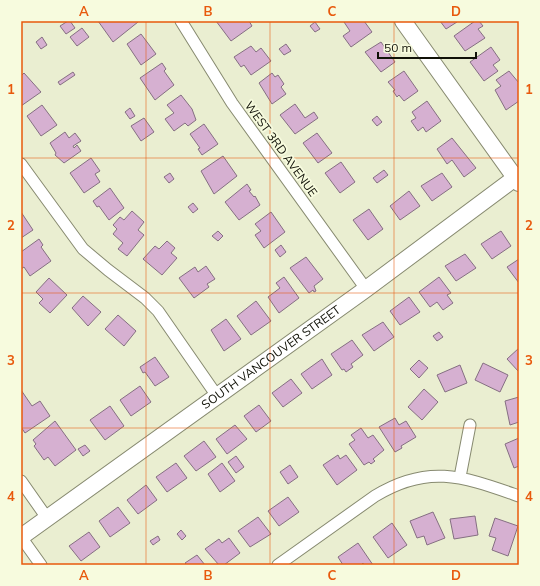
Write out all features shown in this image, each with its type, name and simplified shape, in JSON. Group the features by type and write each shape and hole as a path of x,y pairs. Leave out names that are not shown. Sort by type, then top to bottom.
{"street":[{"name":"WEST 3RD AVENUE","path":"181,21 232,103 366,289"},
{"path":"402,21 518,179"},
{"path":"21,164 84,249 103,267 145,298 170,326 217,396"},
{"name":"SOUTH VANCOUVER STREET","path":"21,537 518,179"},
{"path":"460,477 470,425"},
{"path":"278,565 387,488 417,478 445,476 460,477 519,496"},
{"path":"21,481 47,518"},
{"path":"21,537 41,565"}],"building":[{"path":"70,21 75,28 66,34 60,26"},
{"path":"98,21 137,21 138,22 113,42"},
{"path":"216,21 249,21 252,26 231,41"},
{"path":"364,21 372,32 351,47 343,36 350,31 344,22"},
{"path":"440,21 457,21 457,22 446,29"},
{"path":"475,21 479,21 483,26 478,29 485,38 465,51 454,36"},
{"path":"315,22 320,29 315,32 310,26"},
{"path":"82,28 89,37 77,46 70,37"},
{"path":"141,34 156,54 141,65 127,44"},
{"path":"42,37 47,45 41,49 36,42"},
{"path":"381,42 395,62 381,72 365,52"},
{"path":"286,44 291,51 284,55 279,49"},
{"path":"251,46 256,52 261,48 271,61 251,75 244,65 241,67 234,57"},
{"path":"491,47 500,60 493,65 498,71 484,81 470,62"},
{"path":"162,63 166,69 164,71 174,85 155,100 140,78"},
{"path":"404,71 418,91 404,101 399,95 397,97 393,91 395,90 388,82"},
{"path":"509,71 519,83 519,101 506,110 495,90 501,86 496,80"},
{"path":"73,72 75,75 60,85 58,82"},
{"path":"24,73 41,92 21,106 21,76"},
{"path":"272,73 275,77 278,75 284,84 281,87 286,94 272,104 259,83"},
{"path":"181,95 192,109 196,120 188,126 185,123 174,131 165,119 174,113 167,105"},
{"path":"427,101 441,121 426,132 423,127 418,131 411,121 416,118 412,112"},
{"path":"295,104 305,118 314,112 318,118 295,134 280,115"},
{"path":"42,105 57,125 41,136 27,116"},
{"path":"130,108 135,116 130,119 125,112"},
{"path":"377,116 382,122 377,126 372,120"},
{"path":"144,118 154,132 141,141 131,126"},
{"path":"204,124 218,144 202,155 198,149 200,148 190,134"},
{"path":"65,132 69,138 75,133 81,141 73,146 74,148 77,145 81,151 64,163 55,155 56,153 50,143"},
{"path":"317,133 332,153 318,163 303,143"},
{"path":"452,138 476,168 464,177 452,160 447,164 437,149"},
{"path":"223,156 237,176 214,194 201,171"},
{"path":"91,158 100,171 95,174 100,182 84,193 70,173"},
{"path":"341,162 355,182 340,193 325,173"},
{"path":"384,170 388,175 377,183 373,178"},
{"path":"170,173 174,179 169,183 164,177"},
{"path":"442,173 452,187 432,201 421,186"},
{"path":"247,184 251,190 249,191 254,197 255,196 260,205 239,220 225,202"},
{"path":"110,188 124,208 109,220 99,206 97,207 93,201"},
{"path":"409,191 420,206 400,220 390,206"},
{"path":"193,203 198,209 193,213 188,207"},
{"path":"369,209 383,229 368,240 353,220"},
{"path":"132,211 144,222 138,230 144,235 127,256 118,249 123,243 113,234 117,229 113,225 120,217 124,220"},
{"path":"21,212 33,230 21,238"},
{"path":"271,212 285,232 264,248 255,235 261,231 255,224"},
{"path":"218,231 223,236 218,241 212,236"},
{"path":"501,231 511,246 492,259 481,244"},
{"path":"39,239 43,245 41,247 51,261 30,276 24,267 21,269 21,252"},
{"path":"167,241 175,248 171,253 177,258 162,275 143,259 155,246 159,249"},
{"path":"281,245 286,252 280,257 275,250"},
{"path":"465,254 476,268 456,281 445,266"},
{"path":"306,257 323,279 314,286 316,291 314,292 313,290 309,293 290,268"},
{"path":"519,259 519,283 507,267"},
{"path":"206,266 215,279 207,284 209,287 194,298 179,278 195,267 198,272"},
{"path":"284,277 299,298 279,313 268,297 280,288 276,283"},
{"path":"439,277 451,293 447,295 453,303 443,310 437,302 430,307 419,292"},
{"path":"49,278 67,295 50,313 39,303 43,299 36,292"},
{"path":"83,296 101,312 88,326 72,308"},
{"path":"409,297 420,312 400,325 390,311"},
{"path":"256,301 271,321 251,335 237,316"},
{"path":"118,315 136,331 124,346 105,329"},
{"path":"226,319 241,339 224,351 211,330"},
{"path":"383,322 394,337 374,351 362,335"},
{"path":"439,332 443,337 437,341 433,336"},
{"path":"352,340 363,355 351,364 353,367 346,372 344,369 342,370 331,354"},
{"path":"519,348 519,372 507,359"},
{"path":"155,357 169,377 155,386 145,372 143,373 140,367"},
{"path":"322,359 332,375 312,389 301,374"},
{"path":"419,360 428,368 419,378 410,369"},
{"path":"483,363 508,375 500,392 475,380"},
{"path":"460,365 467,383 445,392 437,375"},
{"path":"291,379 302,393 283,407 272,393"},
{"path":"140,386 151,402 131,416 120,400"},
{"path":"424,389 438,402 422,420 408,407"},
{"path":"21,390 32,406 40,401 50,416 25,433 21,427"},
{"path":"519,397 519,422 510,425 505,401"},
{"path":"259,405 271,421 256,432 244,416"},
{"path":"110,406 124,426 105,440 90,420"},
{"path":"395,418 399,425 406,421 416,437 401,446 402,448 395,452 379,427"},
{"path":"55,421 76,450 55,466 48,457 44,460 34,446 36,444 33,440"},
{"path":"235,425 247,439 227,454 216,439"},
{"path":"361,428 368,438 373,435 384,450 373,459 375,461 371,464 369,462 364,465 349,444 355,440 351,435"},
{"path":"519,438 519,466 514,468 505,444"},
{"path":"204,441 216,457 196,471 184,456"},
{"path":"85,445 90,451 83,456 78,449"},
{"path":"338,455 340,459 346,455 357,470 337,485 323,465"},
{"path":"236,456 244,467 236,473 228,462"},
{"path":"176,463 187,478 167,492 156,477"},
{"path":"222,463 235,481 220,492 208,474"},
{"path":"290,465 298,477 288,484 280,472"},
{"path":"146,485 157,500 138,514 127,500"},
{"path":"288,497 299,512 279,526 268,511"},
{"path":"118,507 130,523 110,537 99,521"},
{"path":"433,512 445,538 427,545 424,536 417,538 410,521"},
{"path":"475,516 478,535 454,539 450,519"},
{"path":"258,517 271,534 250,547 238,531"},
{"path":"495,518 518,526 508,556 492,550 496,538 489,536"},
{"path":"392,523 407,545 388,558 373,537"},
{"path":"181,530 186,536 182,540 177,534"},
{"path":"89,532 100,547 81,561 69,546"},
{"path":"158,536 160,540 153,545 150,541"},
{"path":"229,538 240,553 224,565 219,565 205,549 219,539 222,543"},
{"path":"358,543 373,565 364,565 363,563 361,565 343,565 338,557"},
{"path":"197,555 205,565 187,565 185,563"}]}
